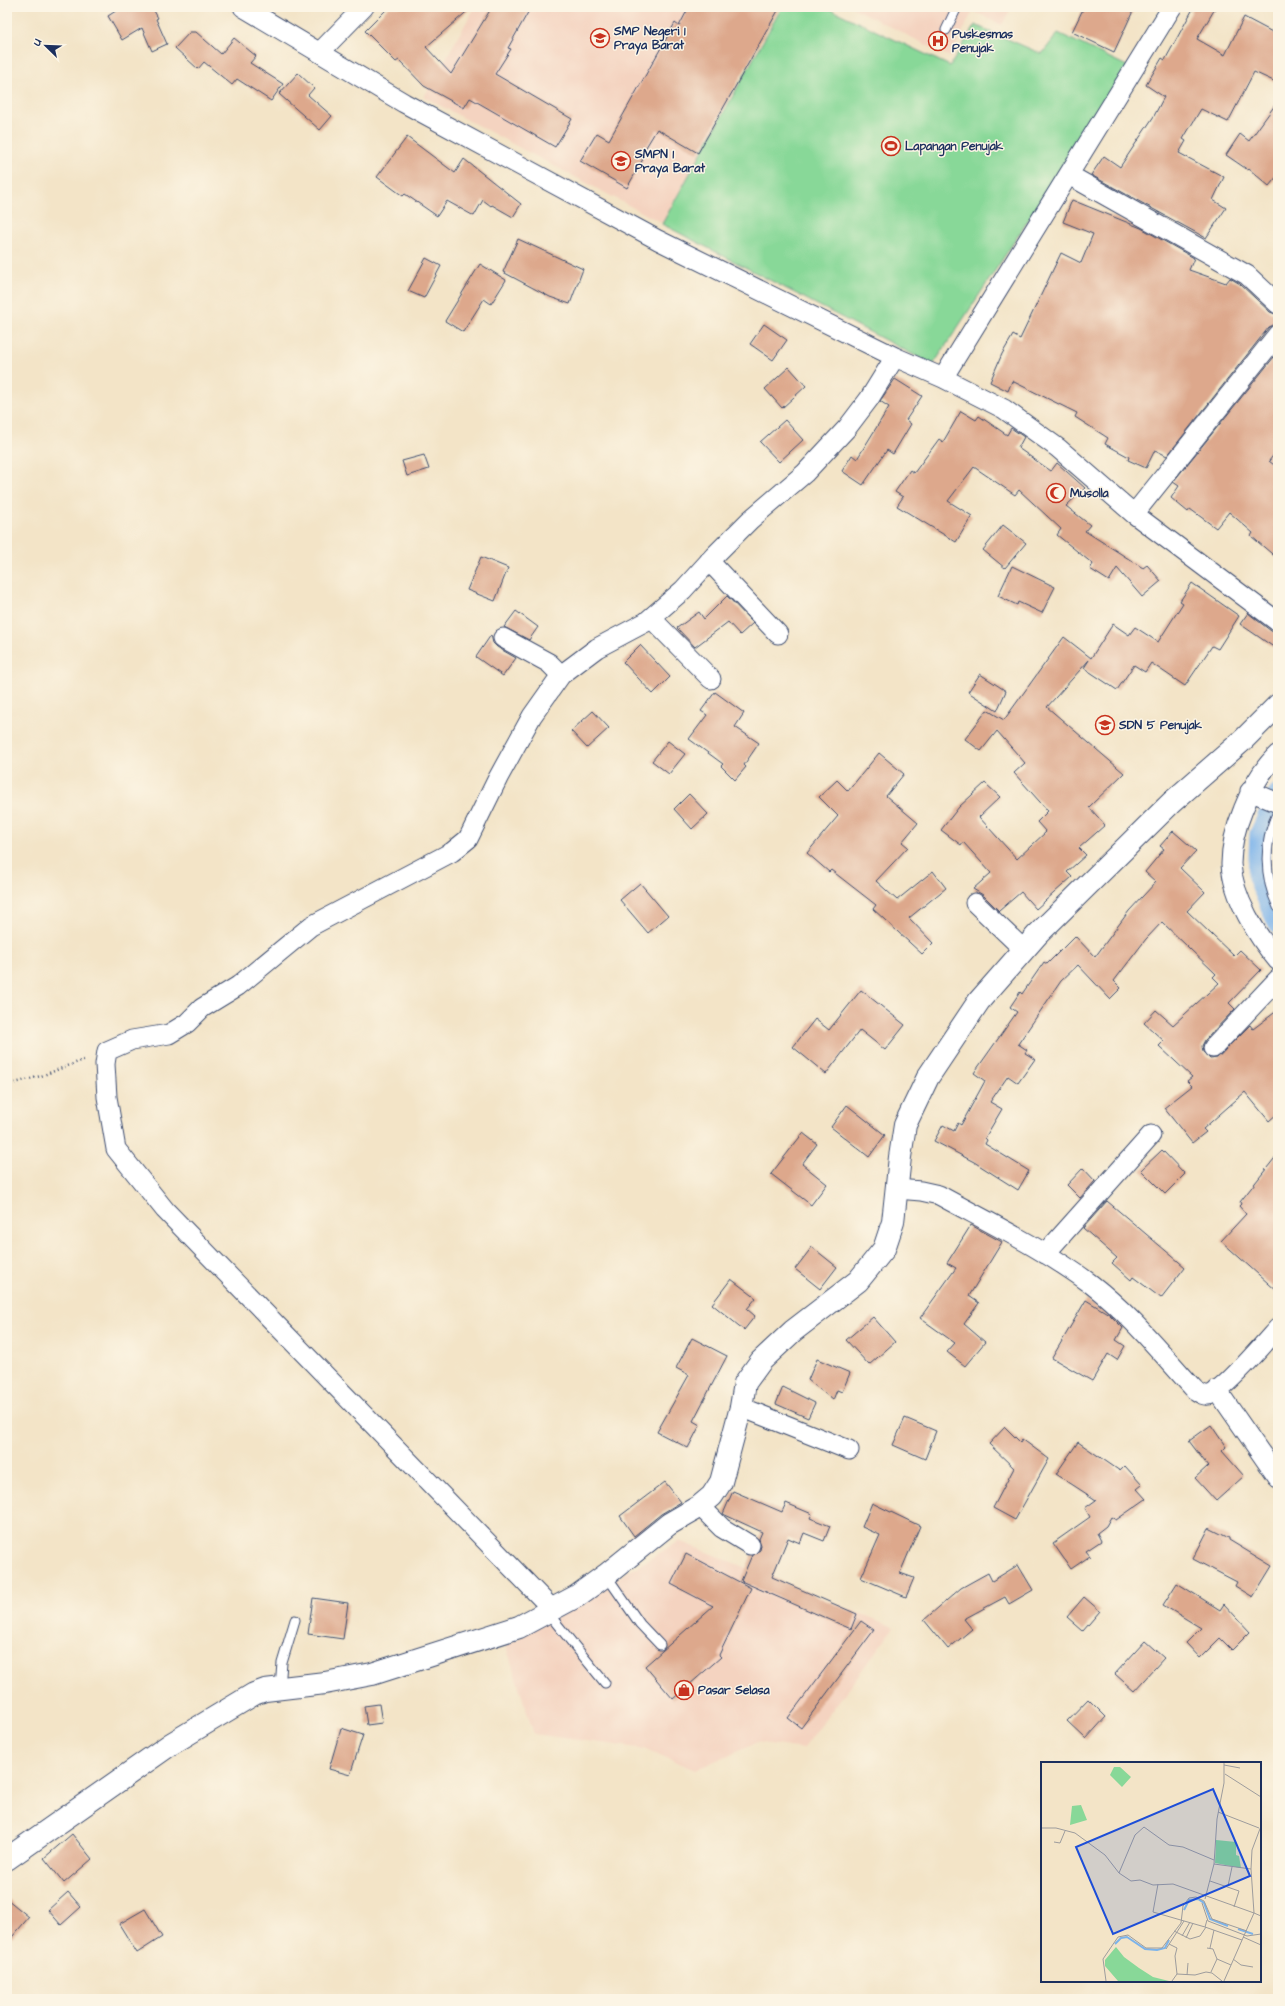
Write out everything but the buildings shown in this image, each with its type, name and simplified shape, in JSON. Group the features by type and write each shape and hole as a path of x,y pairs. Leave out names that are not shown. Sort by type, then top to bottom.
{"street":[{"path":"243,7 404,104 658,240 896,357 943,378 1004,410 1058,448 1134,514 1278,622"},
{"path":"320,52 364,7"},
{"path":"943,378 1172,7"},
{"path":"1069,174 1247,274 1278,304"},
{"path":"1134,514 1278,334"},
{"path":"551,1612 165,1210 116,1149 107,1097 105,1064 107,1051 132,1040 170,1034 187,1023 202,1008 238,986 311,926 452,852 468,839 498,778 532,716 561,675 597,648 651,618 683,590 709,561 750,520 805,473 847,428 869,399 896,357"},
{"path":"709,561 778,634"},
{"path":"651,618 711,679"},
{"path":"503,638 549,663 561,675"},
{"path":"7,1859 171,1744 254,1694 280,1688 325,1683 372,1674 520,1627 551,1612 606,1575 668,1524 700,1506 712,1496 722,1482 741,1407 745,1383 761,1361 793,1331 858,1281 884,1249 893,1222 905,1125 928,1077 980,1000 1024,950 1172,802 1242,741 1278,705"},
{"path":"1278,754 1258,778 1236,828 1231,864 1235,885 1253,928 1278,962"},
{"path":"1252,792 1278,806"},
{"path":"975,903 1024,950"},
{"path":"1213,1048 1278,979"},
{"path":"1045,1254 1151,1135"},
{"path":"897,1189 939,1194 1045,1254 1091,1285 1136,1325 1195,1390 1203,1395 1210,1395 1238,1372 1278,1328"},
{"path":"1217,1390 1278,1478"},
{"path":"741,1407 849,1450"},
{"path":"700,1506 722,1528 750,1546"}],"lane":[{"path":"946,30 957,7"},
{"path":"1278,806 1268,839 1267,856 1268,874 1278,907"},
{"path":"606,1575 640,1624 660,1645"},
{"path":"551,1612 604,1683"},
{"path":"280,1688 282,1664 295,1620"}],"path":[{"path":"7,1084 41,1076 107,1051"}],"shaded area":[{"name":"SMPN 1 Praya Barat","path":"475,7 777,7 664,224 424,97"},
{"name":"Puskesmas Penujak","path":"852,7 1012,7 1002,25 973,11 950,57"},
{"name":"Pasar Selasa","path":"679,1541 894,1627 803,1749 757,1742 695,1770 646,1749 534,1734 506,1646"}],"green space":[{"name":"Lapangan Penujak","path":"782,7 826,7 950,66 975,25 1042,54 1058,33 1129,67 933,365 662,224"}],"waterway":[{"path":"1278,794 1260,834 1258,877 1278,923"}],"place":[{"name":"SMP Negeri 1 Praya Barat","path":"600,38"},
{"name":"Puskesmas Penujak","path":"938,41"},
{"name":"Lapangan Penujak","path":"891,146"},
{"name":"SMPN 1 Praya Barat","path":"621,161"},
{"name":"Musolla","path":"1056,493"},
{"name":"SDN 5 Penujak","path":"1105,725"},
{"name":"Pasar Selasa","path":"684,1690"}]}
